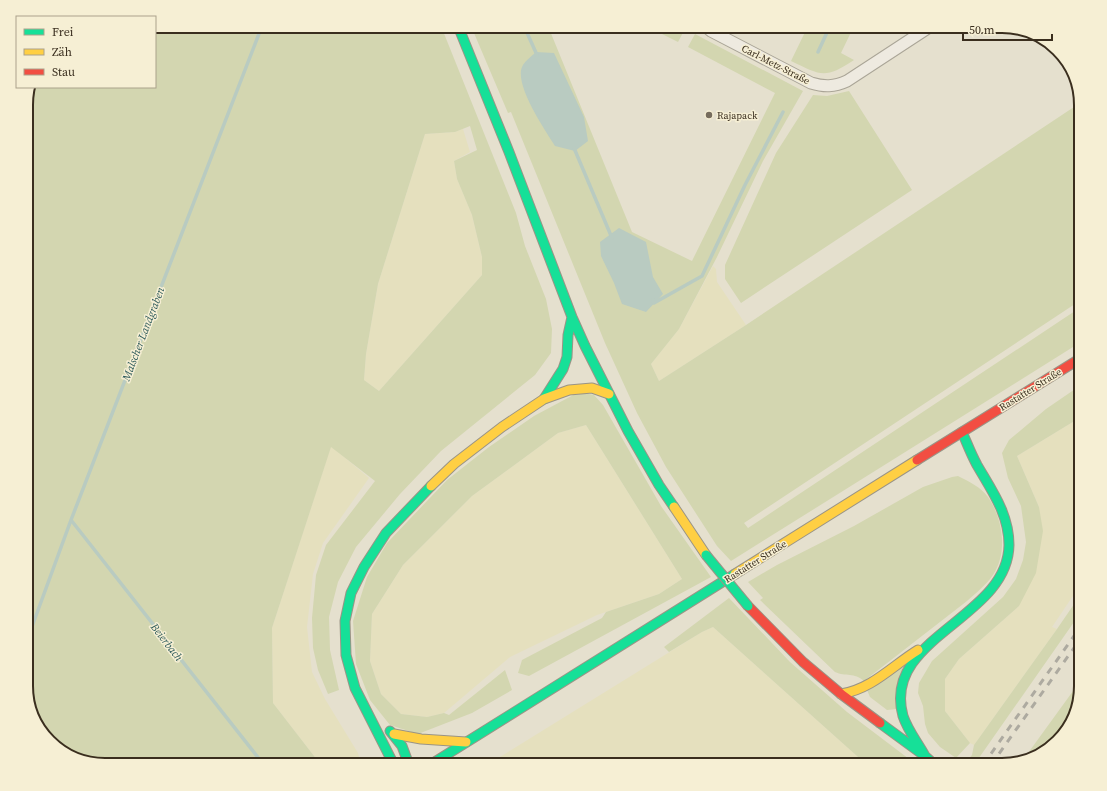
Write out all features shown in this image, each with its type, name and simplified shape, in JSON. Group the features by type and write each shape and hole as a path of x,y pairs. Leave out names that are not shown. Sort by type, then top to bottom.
{"main road":[{"path":"461,33 509,152 572,317 628,431 659,485 706,555 748,606 803,662 841,694 927,758"},
{"path":"544,399 563,369 567,357 568,335 572,317"},
{"name":"Rastatter Straße","path":"441,758 1074,362"},
{"path":"391,758 355,688 346,655 345,621 351,593 364,567 386,533 410,507 454,464 502,427 544,399 569,390 578,388 592,388 609,394"},
{"path":"925,756 918,742 910,733 905,721 902,700 904,676 912,662 929,644 974,608 997,582 1004,570 1009,545 1006,519 1001,504 971,454 962,432"},
{"path":"841,694 850,693 863,688 876,680 905,657 929,644"},
{"path":"370,716 394,734 401,743 408,758"},
{"path":"394,734 411,739 466,742"}],"street":[{"name":"Carl-Metz-Straße","path":"715,33 820,86 829,86 847,81 921,33"}],"shaded area":[{"path":"536,52 554,53 584,117 588,141 575,151 555,146 531,106 526,94 522,83 521,73 524,63"},
{"path":"463,129 470,152 454,161 457,179 472,215 482,257 482,275 379,391 364,380 366,354 378,284 425,134 455,132"},
{"path":"619,228 646,242 653,277 663,294 646,312 622,304 601,256 600,242"},
{"path":"713,266 716,269 717,282 746,325 659,381 651,364 679,329"},
{"path":"1074,421 1074,594 1052,627 1057,629 974,745 970,743 945,711 945,679 959,659 1019,606 1039,507 1017,456"},
{"path":"586,425 682,579 659,594 597,615 510,657 444,713 427,717 401,714 381,694 370,661 372,614 403,565 472,496 558,433"},
{"path":"331,446 369,478 323,543 313,574 307,627 312,672 325,699 358,753 359,758 316,758 273,703 272,628"},
{"path":"713,627 859,758 498,758 702,632"}],"green space":[{"path":"156,33 444,33 516,213 525,246 546,299 552,329 551,353 535,375 441,451 400,494 356,547 338,582 329,617 330,650 339,690 328,694 318,670 313,648 312,618 316,575 326,545 375,481 331,447 272,628 273,703 316,758 91,757 73,751 61,743 48,730 35,704 33,690 33,101 35,88 156,88","holes":["470,126 477,150 454,161 457,179 472,215 482,257 482,275 379,391 364,380 366,354 378,284 425,134 455,132"]},
{"path":"474,33 551,33 632,232 692,261 775,93 688,47 695,34 803,91 763,161 717,257 679,329 651,364 659,381 746,325 1074,107 1074,305 744,523 748,528 1074,312 1074,346 731,561 717,546 666,467 637,413 605,343 511,112 508,113"},
{"path":"660,33 683,33 678,42"},
{"path":"805,33 851,33 841,53 854,60 836,71 829,73 816,72 791,61"},
{"path":"849,91 912,190 741,303 725,279 725,265 776,153 813,95 827,96"},
{"path":"1074,390 1074,421 1017,456 1039,507 1043,531 1036,573 1019,606 959,659 945,679 945,711 970,743 956,758 940,747 928,733 925,724 923,706 918,693 919,683 932,661 1003,597 1016,579 1023,560 1026,542 1021,506 1008,478 1002,453 1009,440 1046,409"},
{"path":"579,392 594,395 603,405 661,506 711,577 529,676 518,673 522,660 602,618 606,612 659,594 682,579 586,425 558,433 472,496 403,565 372,614 370,661 381,694 401,714 427,717 444,713 449,715 505,670 512,690 472,713 418,734 390,725 370,700 356,664 353,621 367,577 387,543 447,480 489,447 534,416"},
{"path":"958,476 982,490 988,497 997,515 1002,536 1001,556 998,566 993,575 981,589 864,681 857,676 835,672 760,600 763,598 748,582 777,565 854,526 923,487"},
{"path":"729,598 790,662 847,712 908,758 859,758 713,627 669,652 664,647"},
{"path":"1074,604 1074,622 979,758 969,758 972,755 974,745"},
{"path":"903,662 897,709 887,710 870,697 867,690"},
{"path":"1074,690 1072,704 1067,718 1059,730 1042,746 1028,753"}],"waterway":[{"name":"Malscher Landgraben","path":"33,624 71,520 259,33"},
{"path":"527,33 537,55"},
{"path":"818,52 827,33"},
{"path":"653,300 654,303 702,276 745,185 783,112"},
{"path":"574,148 612,238"},
{"name":"Beierbach","path":"71,520 258,758"}],"railway":[{"path":"988,758 1074,636"},
{"path":"996,758 1074,648"}],"traffic: fast":[{"path":"461,33 509,152 572,317 585,346 628,431 659,485 674,507"},
{"path":"544,399 563,369 567,357 568,335 572,317"},
{"path":"925,756 910,732 903,716 901,689 910,666 927,647 989,592 1003,570 1009,545 1006,523 999,503 975,461 962,432"},
{"path":"390,758 355,688 346,655 345,621 351,593 364,567 386,533 431,486"},
{"path":"706,555 748,606"},
{"path":"441,758 735,574"},
{"path":"880,723 927,758"},
{"path":"390,731 402,746 406,758"}],"traffic: slow":[{"path":"431,486 454,464 502,427 544,399 569,390 592,388 609,394"},
{"path":"735,574 917,460"},
{"path":"674,507 706,555"},
{"path":"841,694 872,682 918,650"},
{"path":"394,734 421,739 466,742"}],"traffic: jam":[{"path":"917,460 1074,362"},
{"path":"748,606 803,662 841,694 880,723"}],"place":[{"name":"Rajapack","path":"709,115"}]}
